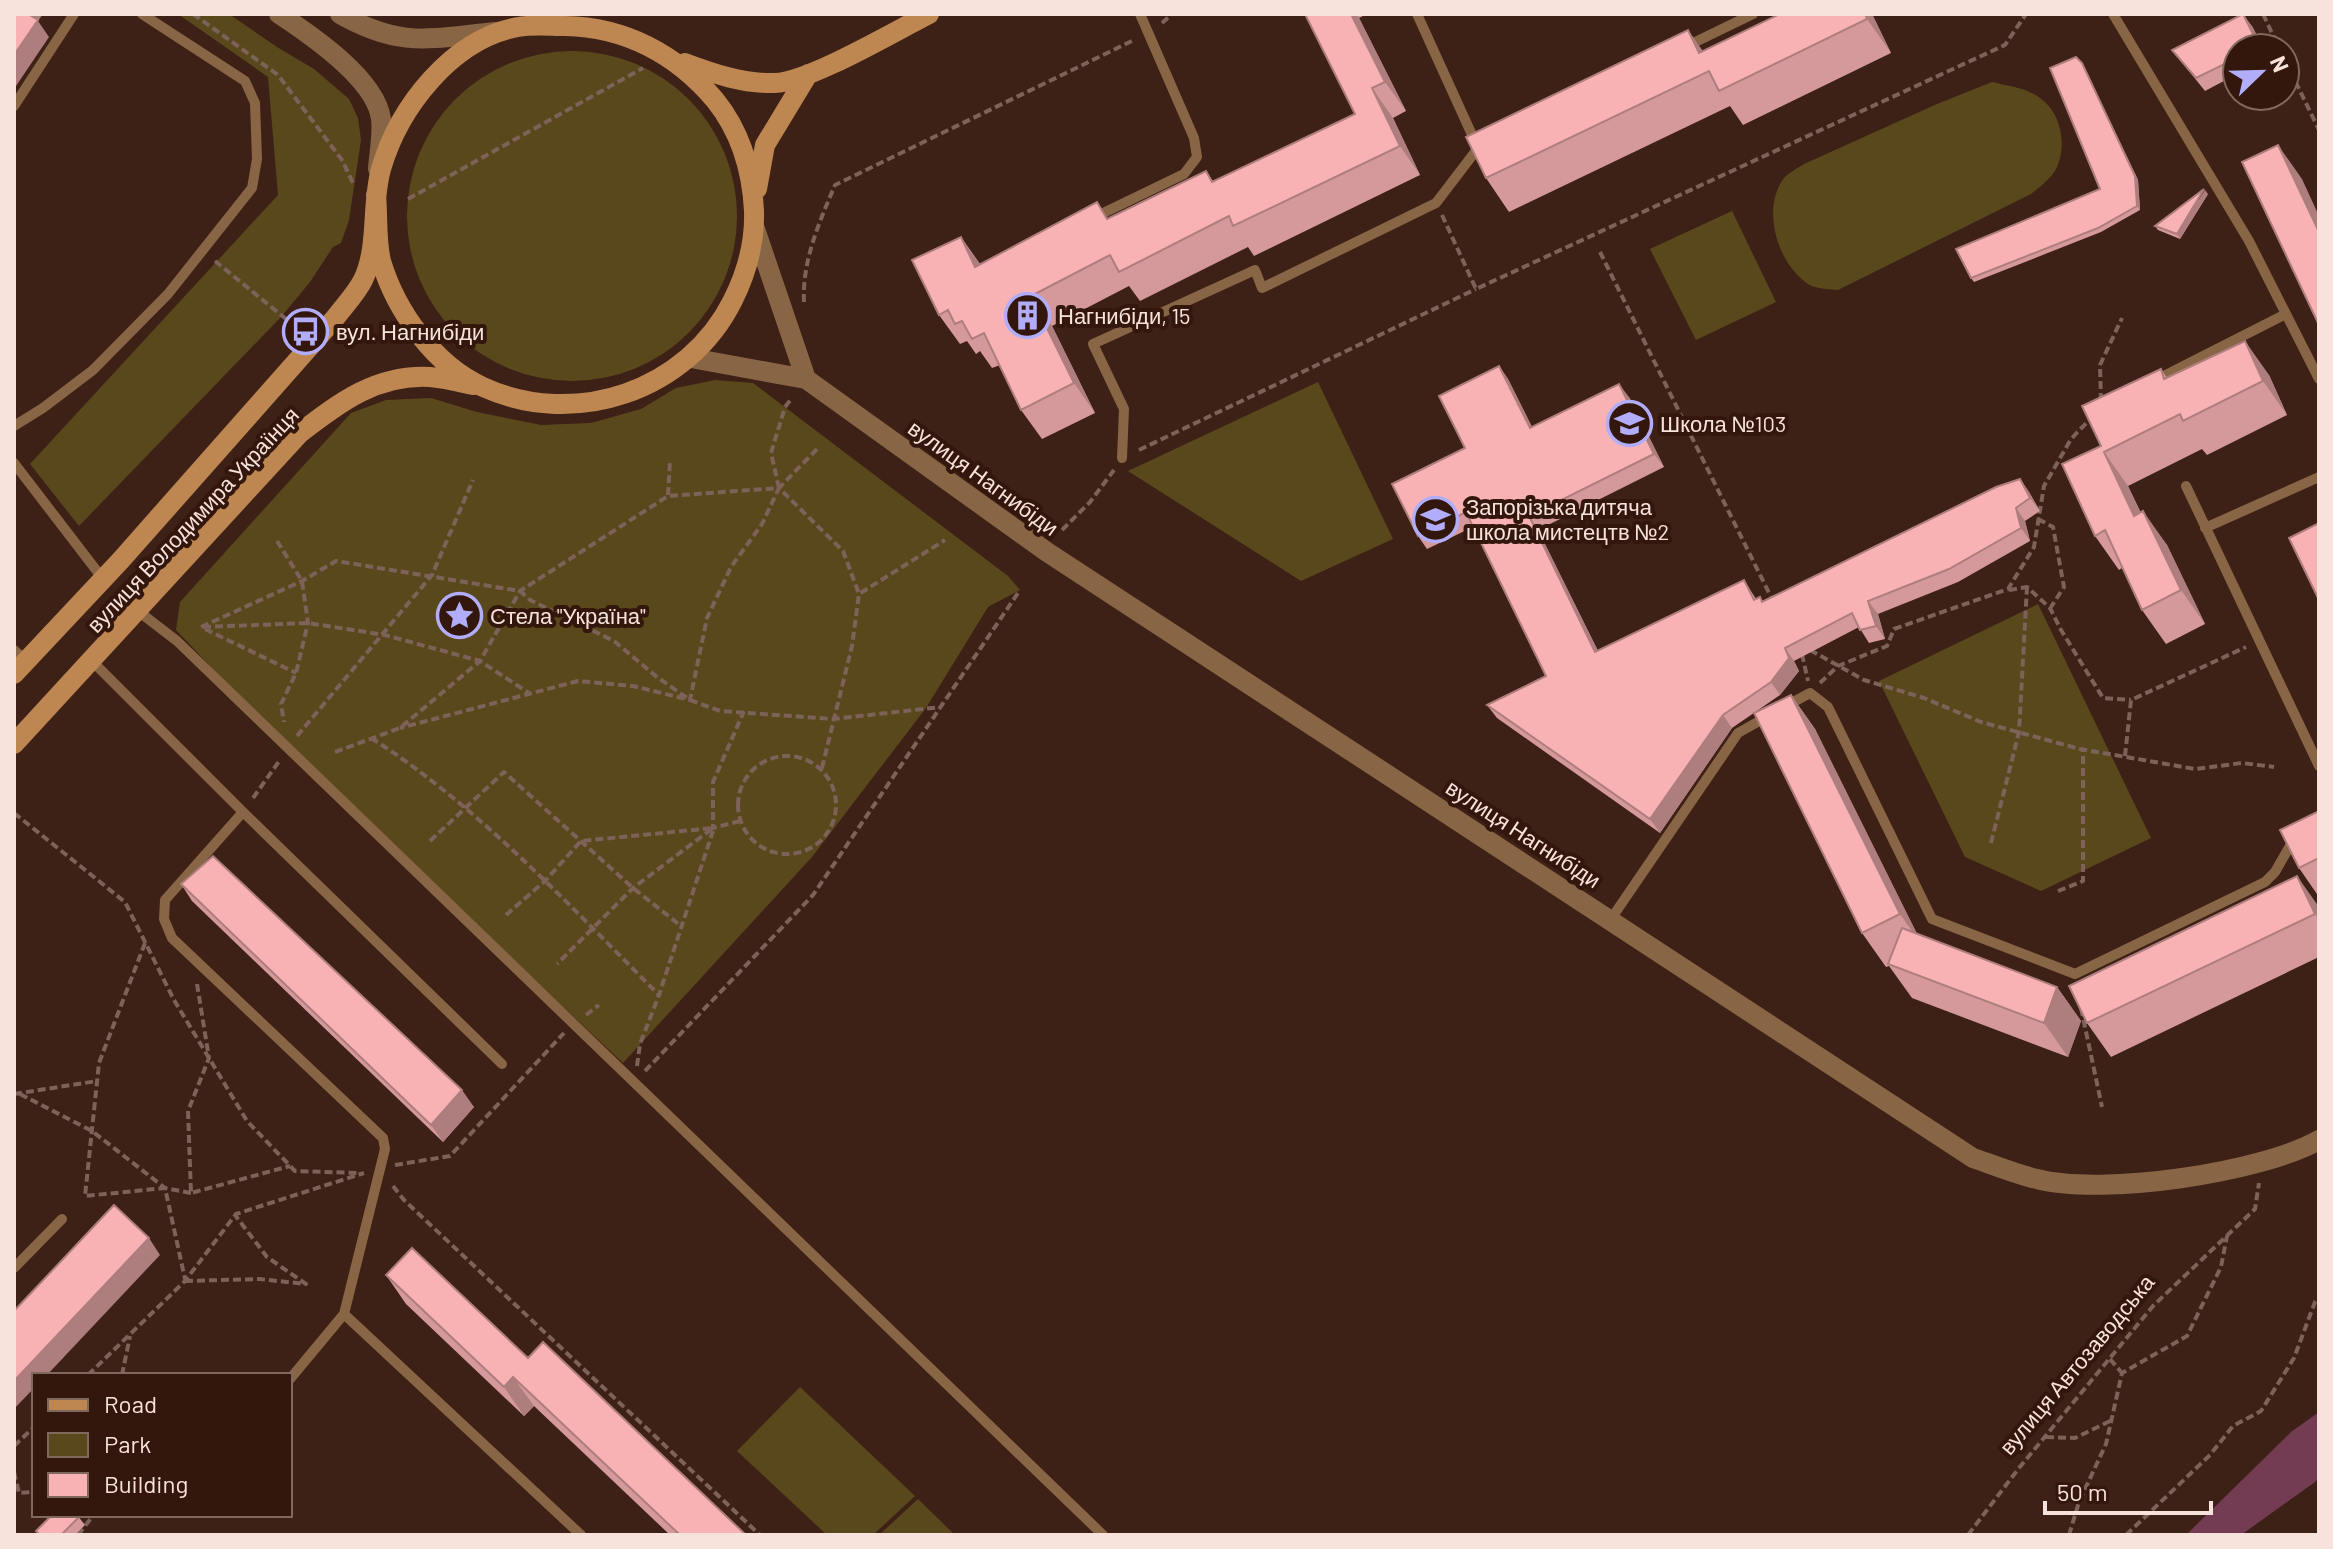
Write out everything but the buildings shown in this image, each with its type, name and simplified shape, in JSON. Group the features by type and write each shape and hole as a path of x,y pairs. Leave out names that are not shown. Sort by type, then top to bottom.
{"street":[{"path":"279,14 340,60 368,88 381,117 376,195"},
{"path":"340,14 381,33 409,40 500,31"},
{"name":"вулиця Володимира Українця","path":"18,662 103,579 335,318 363,280 371,249 376,195 393,135 413,102 461,53 500,31 521,26 587,27 627,36 670,57 732,79 778,83 808,74 929,14"},
{"name":"вулиця Володимира Українця","path":"670,57 697,78 723,110 742,147 753,187 755,229"},
{"name":"вулиця Володимира Українця","path":"14,744 300,433 343,400 383,380 429,377 555,405 604,402 650,385 691,358 723,321 745,277 755,229 758,177 765,145 808,74"},
{"name":"вулиця Володимира Українця","path":"376,195 380,257 392,291 418,334 447,363 480,386"},
{"path":"755,229 806,379"},
{"name":"вулиця Нагнибіди","path":"691,358 806,379 1047,552 1973,1158 2039,1180 2119,1185 2187,1177 2263,1160"},
{"path":"2263,1160 2301,1150 2319,1140"}],"lane":[{"path":"14,106 74,14"},
{"path":"14,426 93,370 168,294 252,188 257,159 255,103 245,81 142,14"},
{"path":"1089,219 1184,174 1197,157 1194,138 1140,14"},
{"path":"1433,14 1418,17 1478,148"},
{"path":"1681,49 1753,14"},
{"path":"2113,14 2249,241 2319,379"},
{"path":"1122,458 1124,409 1093,344 1255,270 1262,288 1436,203 1478,148 1491,142"},
{"path":"2144,386 2286,314"},
{"path":"14,463 103,579"},
{"path":"2205,528 2319,477"},
{"path":"2186,486 2319,766"},
{"path":"138,611 177,641 1103,1535"},
{"path":"91,660 502,1064"},
{"path":"1611,919 1738,733 1810,693 1828,707 1932,919 2075,974 2265,882 2275,872 2304,821"},
{"path":"243,812 165,900 164,919 172,938 376,1129 383,1138 385,1149 344,1314 292,1377"},
{"path":"14,1268 62,1219"},
{"path":"344,1314 581,1535"}],"path":[{"path":"193,14 278,75 342,160 353,183"},
{"path":"804,307 803,279 819,222 835,185 1148,33 1172,14"},
{"path":"1062,530 1090,502 1122,458 1476,289 2005,45 2026,14"},
{"path":"408,199 644,67"},
{"path":"2301,93 2319,130"},
{"path":"1436,203 1476,289"},
{"path":"203,251 286,319"},
{"path":"1600,252 1777,607"},
{"path":"2101,408 2100,365 2122,318"},
{"path":"806,379 785,407 771,453 779,488 843,551 859,594 852,646 821,769"},
{"path":"2005,590 2034,547 2044,486 2071,439 2091,418"},
{"path":"690,700 707,618 731,567 762,524 779,488 817,449"},
{"path":"668,496 670,461"},
{"path":"243,812 288,748 432,575 473,480"},
{"path":"400,728 480,661 520,591 668,496 779,488"},
{"path":"2038,519 2053,527 2064,587 2050,608"},
{"path":"859,594 945,540"},
{"path":"277,541 302,581 308,623 296,673 281,704 288,748"},
{"path":"201,627 302,581 336,561 432,575 520,591 530,600 614,641 690,700"},
{"path":"1810,693 1838,666 1887,646 1894,629 2005,590 2027,587"},
{"path":"2027,587 2050,608 2103,698 2131,700 2259,641"},
{"path":"1991,843 2019,732 2027,587"},
{"path":"635,1081 813,895 1020,590"},
{"path":"201,627 308,623 385,635 480,661 529,693"},
{"path":"201,627 296,673"},
{"path":"1796,643 1803,656 1810,693"},
{"path":"1806,648 1864,680 1924,698 1981,722 2083,750 2195,769 2242,763 2274,767"},
{"path":"335,752 400,728 578,681 633,686 720,711 833,719 941,707"},
{"path":"2124,756 2131,700"},
{"path":"640,1044 713,828 713,782 744,711"},
{"path":"371,738 408,761 465,809 545,881 659,995"},
{"path":"2058,891 2083,881 2083,750"},
{"path":"792,755 808,760 821,769 831,782 836,798 835,814 825,835 806,850 790,854 767,849 748,835 740,821 737,804 740,788 748,774 760,763 776,756 792,755"},
{"path":"430,841 504,772 633,888 681,926"},
{"path":"14,813 125,902 174,1000 247,1121 295,1171 364,1173 450,1156 572,1024 599,1005"},
{"path":"506,915 545,881 581,841 713,828 740,821"},
{"path":"557,964 633,888 713,828"},
{"path":"145,943 99,1063 85,1196 165,1188 191,1193 290,1166"},
{"path":"191,1193 188,1111 209,1058 193,958"},
{"path":"2075,974 2102,1107"},
{"path":"17,1094 97,1081"},
{"path":"17,1094 92,1131 165,1188 185,1281"},
{"name":"вулиця Автозаводська","path":"1968,1535 2153,1306 2255,1209 2263,1160"},
{"path":"379,1171 404,1200 760,1535"},
{"path":"90,1373 185,1281 236,1214 364,1173"},
{"path":"185,1281 259,1279 306,1284 267,1257 236,1214"},
{"path":"2069,1535 2079,1502 2106,1444 2122,1373 2187,1336 2221,1267 2227,1236"},
{"path":"2126,1535 2210,1455 2233,1426 2261,1411 2294,1358 2319,1298"},
{"path":"122,1373 131,1333"},
{"path":"2110,1359 2122,1373"},
{"path":"2045,1437 2075,1438 2112,1420"},
{"path":"14,1446 32,1429"},
{"path":"14,1472 19,1493 32,1492"},
{"path":"78,1535 91,1517"}],"green space":[{"path":"178,14 229,14 314,69 349,99 358,118 361,140 349,220 341,243 333,247 310,282 281,317 79,526 30,464 278,195 268,77"},
{"path":"556,51 588,51 620,58 650,70 677,88 700,111 725,153 734,184 737,216 734,248 718,294 700,321 677,344 650,362 620,374 588,381 556,381 524,374 494,362 467,344 444,321 426,294 414,264 407,232 407,200 414,168 426,138 444,111 467,88 494,70 524,58"},
{"path":"1992,82 2029,92 2040,98 2053,112 2060,130 2062,149 2057,167 2046,182 2031,194 1838,290 1811,286 1797,275 1781,249 1773,220 1777,191 1786,176 1804,164"},
{"path":"1732,211 1776,302 1696,340 1650,249"},
{"path":"715,380 753,383 1008,576 1020,590 988,607 926,708 812,857 623,1063 288,748 176,630 180,602 351,413 386,400 431,398 477,412 541,425 591,423 641,409 676,388"},
{"path":"1318,382 1393,539 1301,581 1128,471"},
{"path":"2038,604 2151,838 2041,891 1965,857 1879,681"},
{"path":"800,1387 915,1496 873,1535 827,1535 737,1451"},
{"path":"918,1499 955,1535 879,1535"}],"shaded area":[{"path":"2319,1412 2319,1478 2315,1482 2241,1535 2186,1535 2291,1432"}],"place":[{"name":"Нагнибіди, 15","path":"1027,315"},
{"name":"вул. Нагнибіди","path":"305,331"},
{"name":"Школа №103","path":"1629,423"},
{"name":"Запорізька дитяча школа мистецтв №2","path":"1435,519"},
{"name":"Стела \"Україна\"","path":"459,615"}]}
